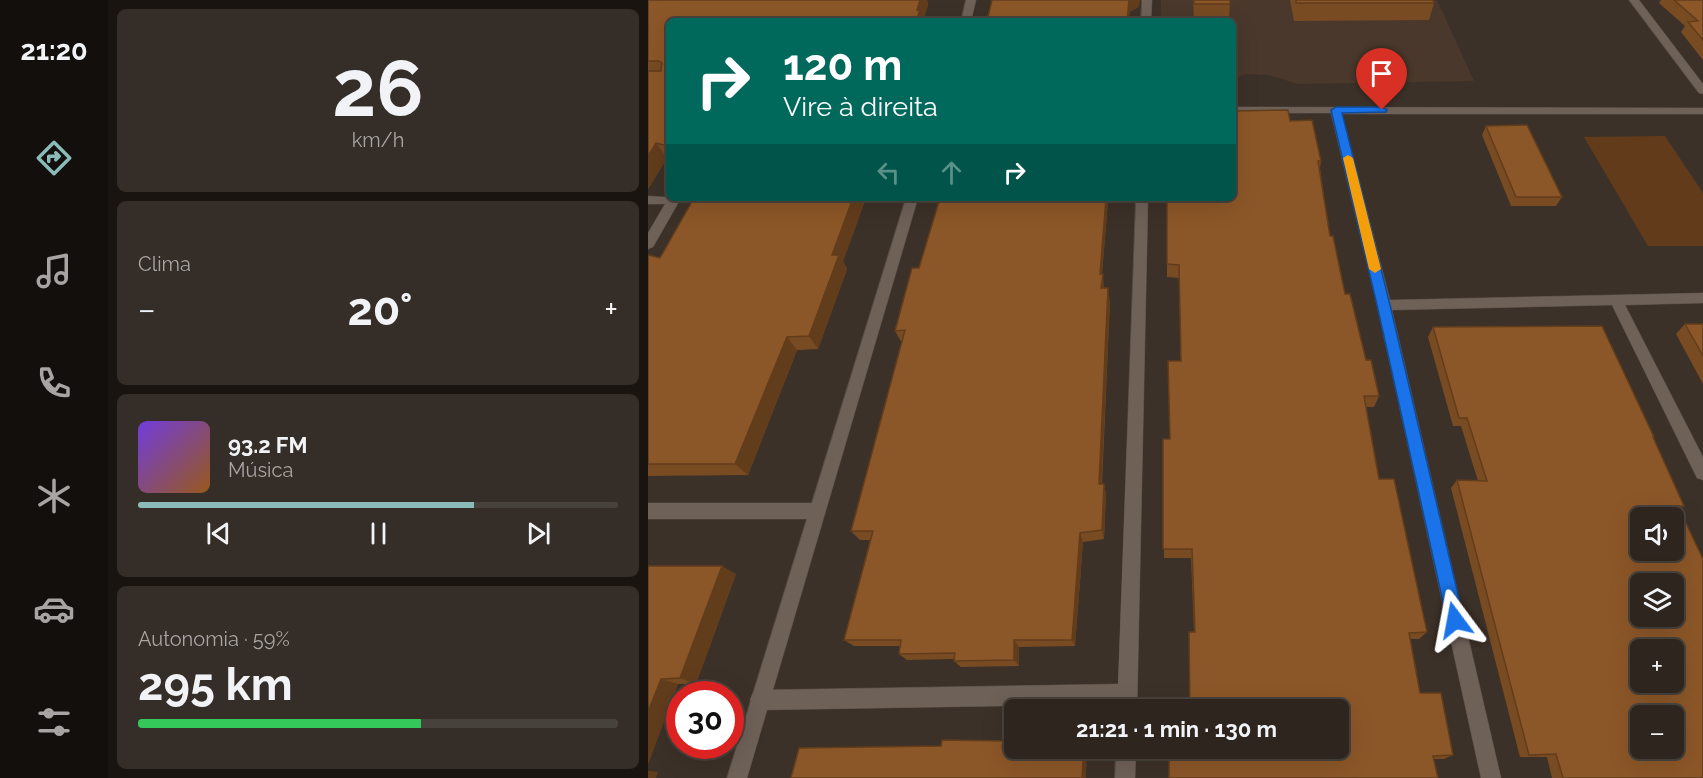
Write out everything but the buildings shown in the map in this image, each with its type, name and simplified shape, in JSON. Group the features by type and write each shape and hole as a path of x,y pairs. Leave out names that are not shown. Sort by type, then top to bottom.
{"street":[{"path":"967,18 971,0"},
{"path":"1146,18 1147,0"},
{"path":"1634,0 1703,91"},
{"path":"1236,110 1703,111"},
{"path":"1336,110 1384,305 1491,778"},
{"path":"648,200 666,199"},
{"path":"648,244 673,201"},
{"path":"737,778 911,201"},
{"path":"1127,699 1142,201"},
{"path":"1384,305 1703,298"},
{"path":"1616,300 1703,473"},
{"path":"648,511 818,511"},
{"path":"760,700 1004,701"},
{"path":"1125,778 1126,759"}],"shaded area":[{"path":"1161,0 1437,0 1474,81 1298,84 1268,75 1247,74 1236,78 1236,18 1161,18"},
{"path":"1665,136 1703,193 1703,246 1648,246 1584,137"}],"slow traffic":[{"path":"1348,158 1375,269"}],"route":[{"path":"1382,110 1336,110 1384,305 1455,620"}]}
